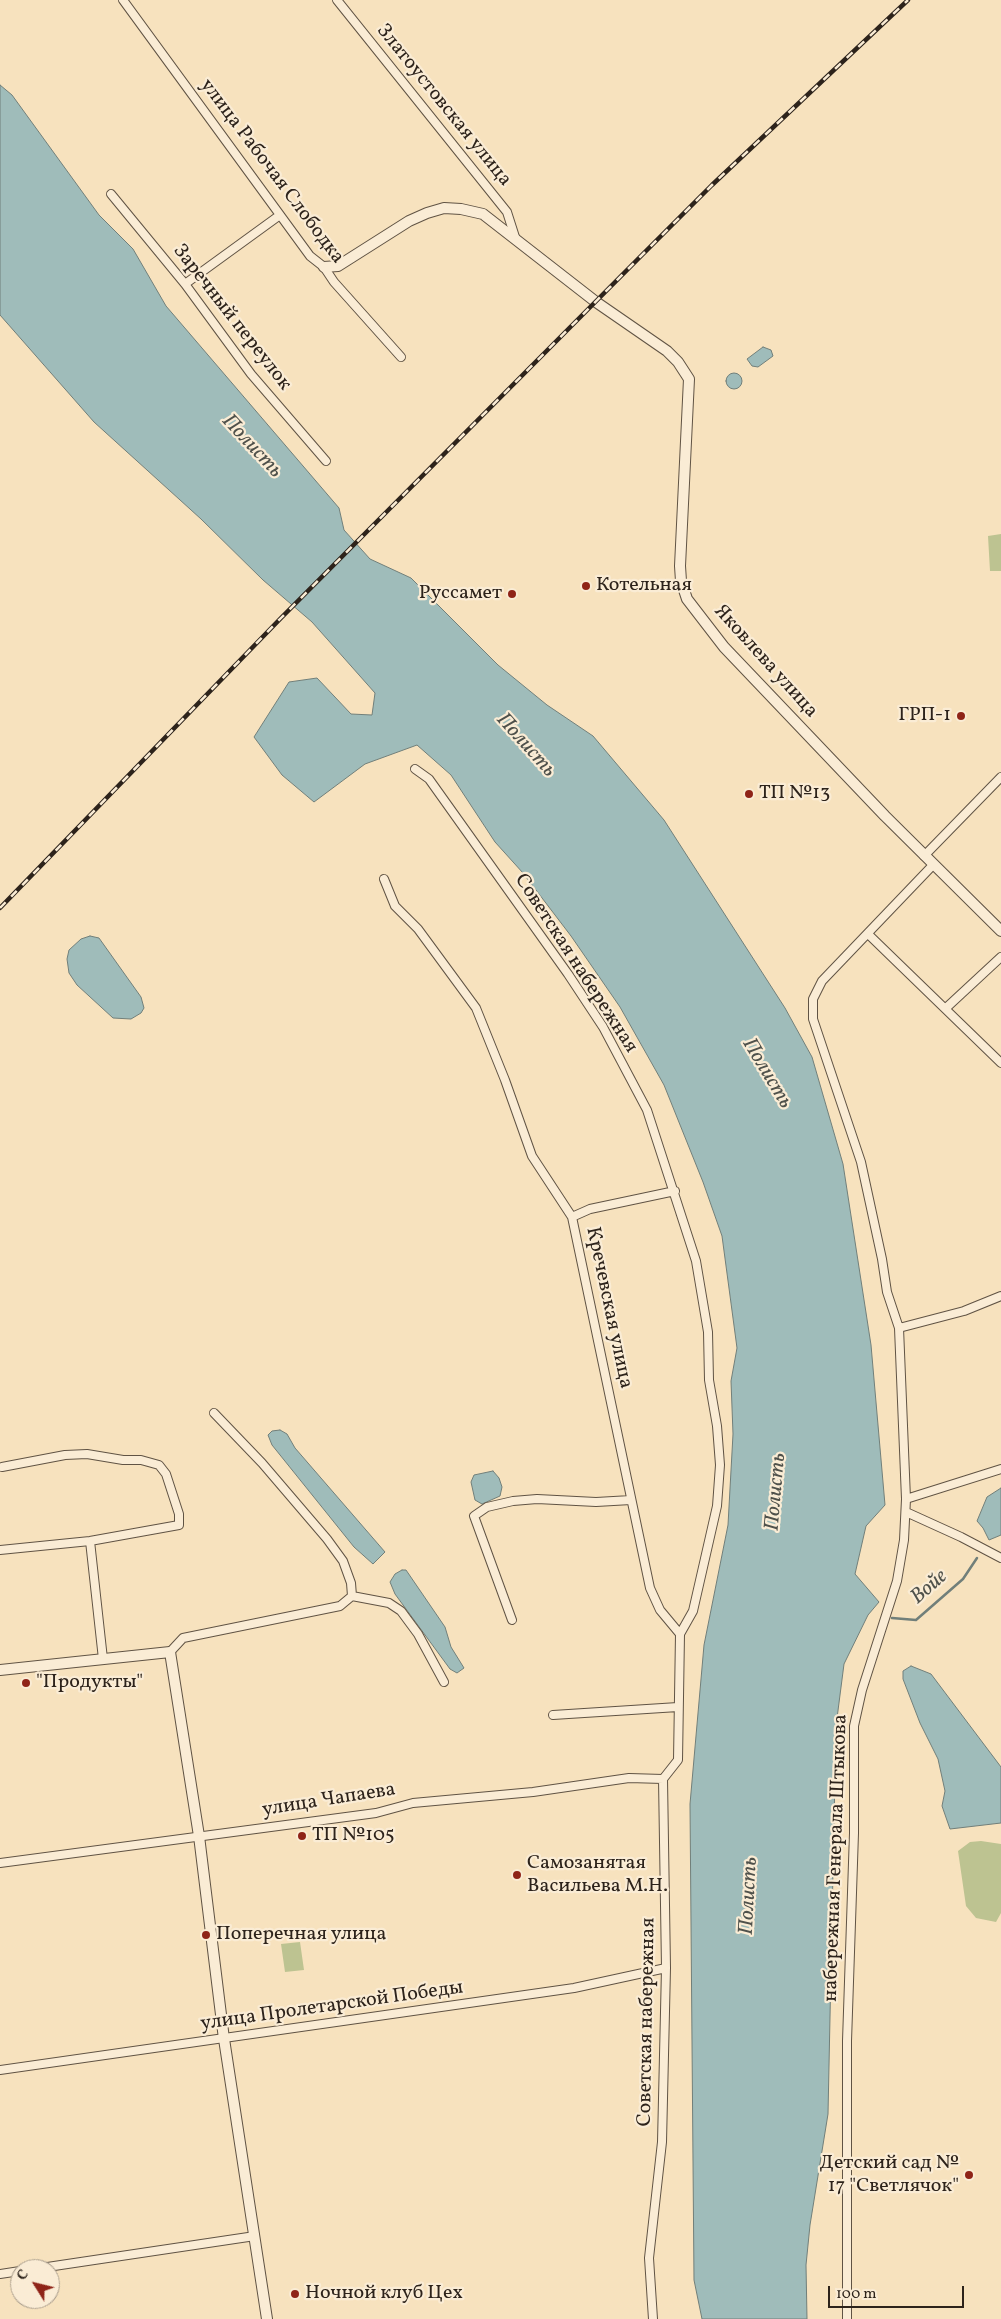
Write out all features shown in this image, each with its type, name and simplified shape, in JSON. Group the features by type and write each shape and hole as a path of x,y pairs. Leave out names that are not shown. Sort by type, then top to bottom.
{"street":[{"name":"улица Рабочая Слободка","path":"123,0 310,256 324,266 334,282 401,357"},
{"name":"Златоустовская улица","path":"337,0 507,212 514,237"},
{"name":"Заречный переулок","path":"111,194 185,284 251,374 326,460"},
{"name":"Яковлева улица","path":"324,266 338,266 409,221 444,208 461,209 483,214 581,291 641,333 678,362 688,379 680,566 681,581 687,598 724,647 924,856 1001,931"},
{"path":"185,284 280,215"},
{"name":"Советская набережная","path":"415,769 429,779 603,1027 647,1110 675,1191 696,1261 708,1332 709,1380 717,1426 720,1465 717,1506 693,1611 680,1634 678,1760 663,1779 666,1968 662,2142 649,2258 653,2319"},
{"path":"924,856 1001,777"},
{"name":"набережная Генерала Штыкова","path":"848,2319 847,2041 854,1833 854,1726 862,1690 897,1581 906,1500 899,1328 887,1292 882,1259 861,1162 813,1019 812,999 822,981 934,866"},
{"name":"Кречевская улица","path":"384,879 395,906 418,929 476,1008 505,1080 532,1156 572,1217 650,1588 660,1610 680,1634"},
{"path":"868,934 1001,1063"},
{"path":"946,1008 1001,957"},
{"path":"572,1217 590,1209 675,1191"},
{"path":"899,1328 964,1311 1001,1296"},
{"path":"214,1413 262,1463 327,1539 343,1561 351,1583 352,1596"},
{"path":"0,1550 90,1541 178,1525 179,1514 166,1474 159,1465 141,1460 123,1460 87,1454 65,1455 2,1467"},
{"path":"906,1500 1001,1469"},
{"path":"512,1620 474,1516 488,1507 513,1501 631,1500"},
{"path":"906,1512 1001,1558"},
{"path":"90,1541 103,1659"},
{"path":"0,1670 170,1652 183,1638 340,1606 352,1596"},
{"path":"352,1596 389,1603 401,1611 418,1634 444,1682"},
{"path":"170,1652 198,1836 224,2039 267,2319"},
{"path":"553,1715 678,1708"},
{"name":"улица Чапаева","path":"0,1863 376,1813 413,1803 533,1792 629,1778 663,1779"},
{"name":"улица Пролетарской Победы","path":"0,2070 574,1988 666,1968"},
{"path":"60,2265 255,2236"}],"green space":[{"path":"1001,534 1001,571 990,571 988,536"},
{"path":"981,1841 1001,1844 1001,1913 996,1922 976,1918 966,1906 958,1851 970,1842"},
{"path":"300,1942 304,1970 285,1972 281,1944"}],"water":[{"name":"Полисть","path":"0,85 12,95 99,215 133,249 166,306 339,508 344,530 370,559 411,578 498,665 547,705 593,736 664,820 785,1008 812,1057 843,1164 871,1345 885,1505 866,1526 855,1574 879,1602 868,1615 844,1664 836,1726 828,2114 810,2225 806,2265 807,2319 702,2319 694,2280 690,1804 704,1645 728,1525 733,1434 731,1381 737,1348 722,1236 703,1182 664,1085 620,1007 571,936 523,873 495,842 451,775 417,745 365,764 314,802 282,775 254,737 289,682 317,678 351,714 372,715 375,693 312,622 263,580 201,519 94,422 0,315"},
{"path":"763,347 771,350 773,356 758,367 752,366 747,359"},
{"path":"731,373 737,373 742,378 740,387 731,389 726,384 726,378"},
{"path":"90,936 99,938 141,997 144,1008 141,1013 131,1019 113,1018 77,985 69,973 67,959 69,950 81,939"},
{"path":"280,1430 287,1434 295,1448 385,1552 373,1564 354,1547 272,1445 268,1435 272,1431"},
{"path":"493,1471 499,1478 502,1487 500,1496 482,1504 475,1500 471,1482 474,1475"},
{"path":"1001,1488 1001,1535 989,1540 977,1521 987,1497"},
{"path":"406,1570 445,1627 451,1647 464,1668 457,1673 450,1669 395,1594 390,1582 395,1574"},
{"path":"911,1666 931,1674 1001,1767 1001,1823 950,1829 942,1806 945,1791 938,1759 920,1723 903,1679 903,1671"}],"waterway":[{"name":"Войе","path":"892,1618 916,1620 963,1579 977,1558"}],"railway":[{"path":"0,908 281,618 637,260 712,185 908,0"}],"place":[{"name":"Котельная","path":"586,586"},
{"name":"Руссамет","path":"512,594"},
{"name":"ГРП-1","path":"961,716"},
{"name":"ТП №13","path":"749,794"},
{"name":"\"Продукты\"","path":"26,1683"},
{"name":"ТП №105","path":"302,1836"},
{"name":"Самозанятая Васильева М.Н.","path":"517,1875"},
{"name":"Поперечная улица","path":"206,1935"},
{"name":"Детский сад № 17 \"Светлячок\"","path":"969,2175"},
{"name":"Ночной клуб Цех","path":"295,2294"}]}
